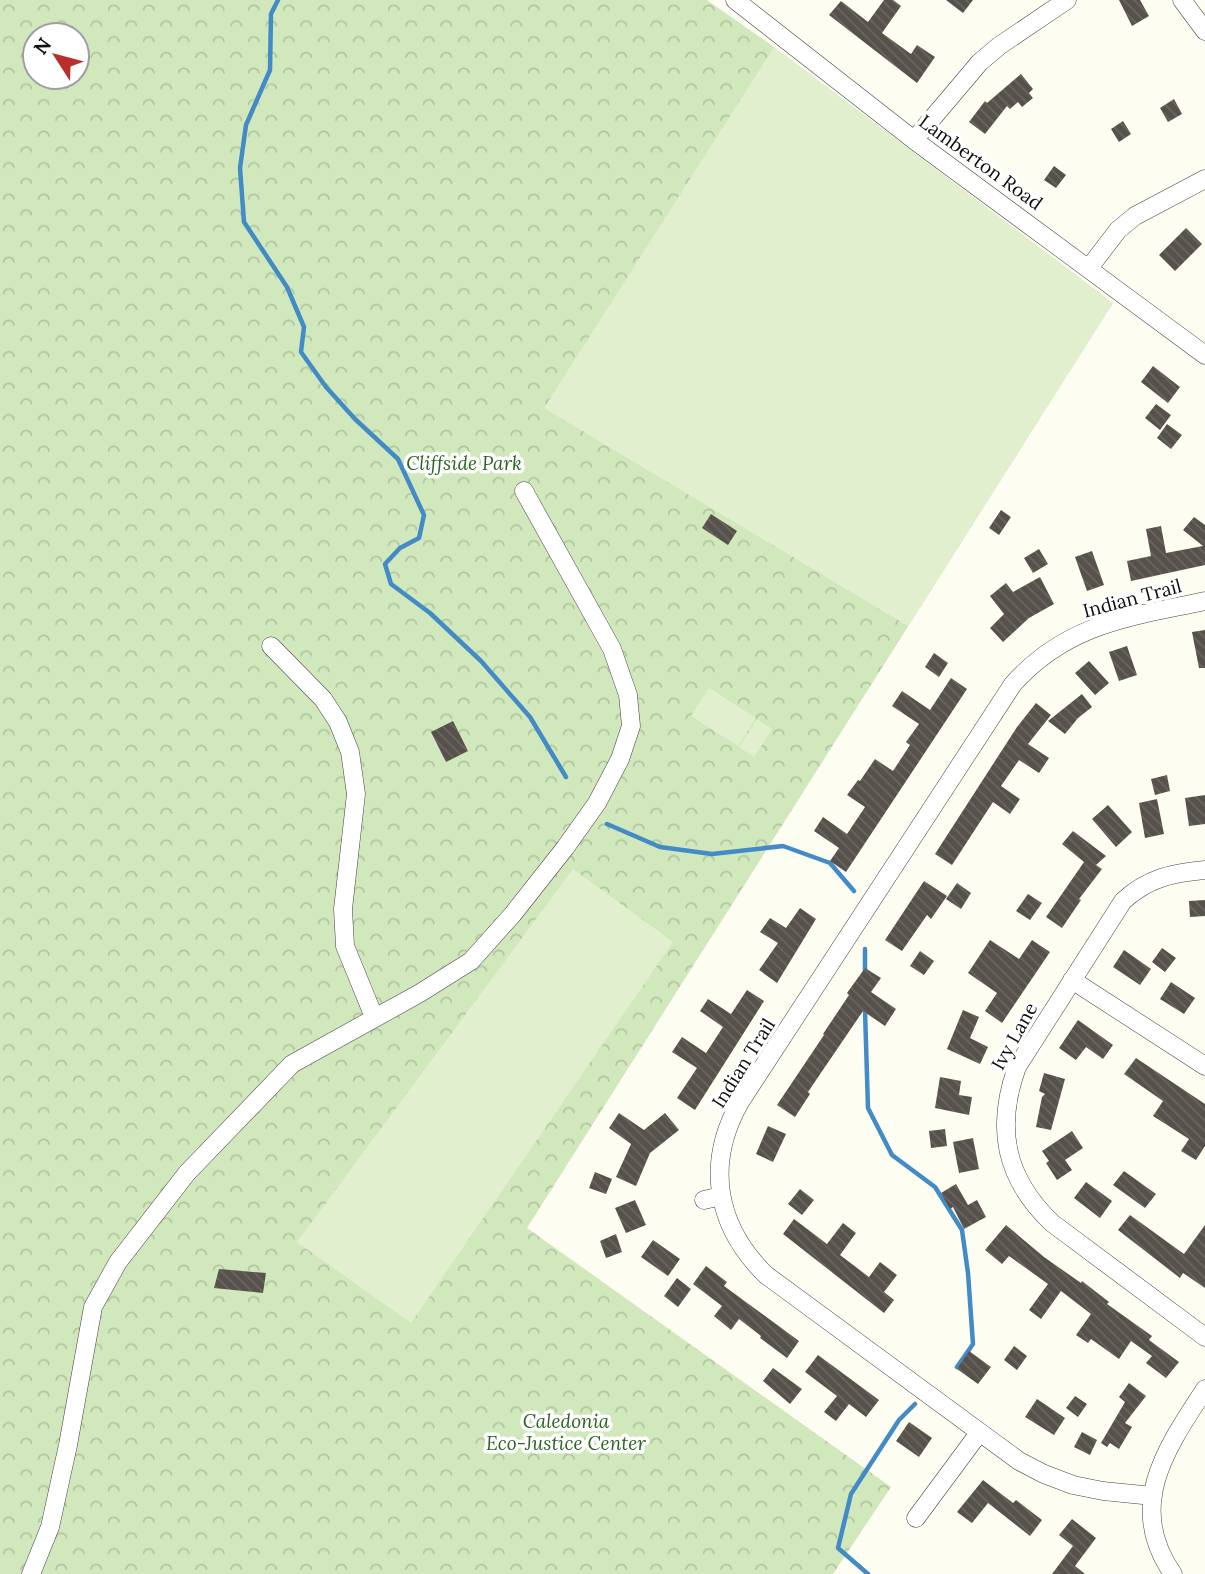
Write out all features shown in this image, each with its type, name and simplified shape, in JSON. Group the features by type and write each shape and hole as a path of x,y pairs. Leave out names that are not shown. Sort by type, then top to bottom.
{"street":[{"name":"Lamberton Road","path":"735,0 914,140 1205,355"},
{"path":"914,140 980,62 1067,0"},
{"path":"1182,0 1205,31"},
{"path":"1089,268 1118,230 1135,216 1205,179"},
{"path":"31,1574 50,1527 68,1446 93,1307 118,1262 187,1173 292,1064 420,993 471,961 513,914 597,803 620,759 631,726 628,695 612,649 524,491"},
{"name":"Indian Trail","path":"1153,1496 1103,1491 1054,1478 1019,1461 766,1275 739,1244 712,1198 725,1134 734,1114 1013,684 1038,659 1083,631 1109,622 1205,601"},
{"path":"271,646 323,699 338,722 350,752 355,794 342,909 345,946 374,1017"},
{"name":"Ivy Lane","path":"1205,870 1163,875 1135,890 1123,901 1026,1050 1009,1088 1005,1110 1005,1132 1015,1172 1025,1192 1052,1223 1205,1337"},
{"path":"1072,980 1205,1066"},
{"path":"1174,1574 1161,1551 1155,1531 1153,1496 1162,1458 1205,1389"},
{"path":"916,1518 979,1433"}],"green space":[{"name":"Cliffside Park","path":"0,0 707,0 774,47 1113,303 527,1228 891,1487 833,1574 0,1574"},
{"path":"774,47 1113,303 908,626 544,408"},
{"path":"709,688 756,718 738,746 691,716"},
{"path":"757,719 772,729 754,757 739,747"},
{"path":"573,869 673,942 411,1323 297,1242"}],"building":[{"path":"884,0 893,0 901,6 882,33 911,54 917,45 935,57 917,83 829,15 841,1 868,22"},
{"path":"946,0 973,0 963,13"},
{"path":"1119,0 1140,0 1149,16 1132,26"},
{"path":"1021,74 1033,89 1029,93 1033,98 1022,107 1018,102 1010,109 1007,106 985,134 969,122 985,101 987,103"},
{"path":"1174,99 1182,114 1168,122 1160,108"},
{"path":"1123,121 1131,134 1119,142 1111,129"},
{"path":"1054,166 1066,175 1056,188 1044,180"},
{"path":"1186,228 1202,244 1175,271 1159,255"},
{"path":"1153,366 1180,387 1168,403 1141,382"},
{"path":"1156,404 1171,415 1160,430 1145,418"},
{"path":"1167,424 1182,435 1171,449 1157,438"},
{"path":"1001,510 1011,517 999,535 989,528"},
{"path":"711,514 737,531 728,545 702,528"},
{"path":"1194,517 1205,525 1205,565 1131,581 1127,561 1151,556 1146,529 1161,526 1166,553 1203,546 1183,530"},
{"path":"1039,549 1048,564 1033,573 1024,558"},
{"path":"1092,551 1104,585 1087,591 1075,557"},
{"path":"1040,577 1054,604 1029,618 1003,642 990,628 1004,614 990,596 1006,583 1013,592"},
{"path":"1205,630 1205,668 1199,668 1192,632"},
{"path":"1127,646 1137,675 1119,681 1109,652"},
{"path":"934,653 948,663 939,677 925,667"},
{"path":"1089,661 1109,683 1095,695 1075,673"},
{"path":"951,678 967,689 846,872 830,861 839,848 814,831 823,817 847,834 865,807 847,795 875,759 893,771 910,745 906,742 919,724 892,706 902,691 930,710"},
{"path":"1082,694 1092,707 1078,718 1065,734 1048,721"},
{"path":"1036,703 1051,715 1028,744 1049,758 1039,773 1019,760 1001,786 1020,799 1010,814 993,802 952,865 935,854 1017,727"},
{"path":"453,721 468,751 446,762 431,732"},
{"path":"1167,775 1170,791 1155,795 1151,779"},
{"path":"1205,795 1205,824 1189,826 1185,798"},
{"path":"1157,799 1164,834 1145,838 1139,803"},
{"path":"1108,805 1132,832 1116,847 1092,819"},
{"path":"1073,831 1106,856 1096,865 1102,869 1079,899 1081,900 1062,928 1046,917 1084,862 1062,844"},
{"path":"924,881 947,896 931,919 927,915 902,951 885,940"},
{"path":"957,883 971,893 961,909 946,899"},
{"path":"1028,894 1042,903 1030,920 1016,911"},
{"path":"1205,900 1205,916 1190,917 1189,901"},
{"path":"800,908 816,919 777,983 759,970 778,943 760,932 770,918 786,928"},
{"path":"990,940 1019,959 1032,940 1050,952 1002,1023 985,1011 997,993 968,973"},
{"path":"1162,948 1176,958 1165,972 1152,962"},
{"path":"1124,950 1151,969 1140,985 1113,967"},
{"path":"920,951 934,961 924,975 910,966"},
{"path":"865,968 881,978 871,992 896,1009 885,1026 863,1011 808,1092 810,1094 795,1117 777,1105"},
{"path":"1171,982 1195,998 1184,1014 1160,999"},
{"path":"747,990 764,1001 695,1110 677,1098 697,1068 672,1052 682,1037 706,1053 723,1027 700,1011 708,999 731,1014"},
{"path":"963,1010 979,1017 970,1038 988,1047 980,1064 947,1049"},
{"path":"1078,1020 1113,1045 1103,1059 1086,1047 1076,1060 1059,1048"},
{"path":"1136,1058 1205,1104 1205,1146 1196,1160 1181,1151 1189,1139 1153,1116 1163,1101 1124,1074"},
{"path":"1044,1073 1065,1079 1051,1130 1036,1127 1042,1097 1045,1094 1039,1091"},
{"path":"940,1077 961,1081 959,1095 972,1097 969,1115 935,1108"},
{"path":"619,1113 644,1130 665,1113 679,1130 650,1153 636,1186 616,1177 631,1144 609,1128"},
{"path":"768,1126 786,1134 773,1162 756,1154"},
{"path":"945,1129 947,1146 931,1148 929,1131"},
{"path":"1072,1131 1083,1148 1065,1160 1072,1170 1057,1180 1042,1151"},
{"path":"973,1138 979,1169 959,1173 953,1142"},
{"path":"1124,1171 1156,1194 1145,1208 1113,1185"},
{"path":"595,1172 612,1179 606,1194 589,1188"},
{"path":"1086,1182 1112,1201 1100,1218 1074,1198"},
{"path":"956,1184 968,1205 977,1200 986,1217 964,1229 953,1207 950,1209 941,1193"},
{"path":"800,1189 814,1200 802,1215 788,1204"},
{"path":"635,1200 646,1225 626,1233 615,1208"},
{"path":"1130,1215 1184,1254 1205,1225 1205,1288 1183,1273 1180,1278 1118,1230"},
{"path":"794,1219 827,1244 843,1223 856,1233 840,1255 869,1277 880,1262 897,1275 884,1292 894,1300 884,1313 783,1234"},
{"path":"1006,1225 1044,1257 1081,1283 1082,1281 1109,1302 1107,1304 1152,1336 1149,1340 1179,1362 1166,1378 1146,1363 1152,1356 1131,1341 1119,1359 1091,1339 1088,1343 1076,1335 1091,1314 1061,1291 1041,1319 1029,1310 1048,1284 1009,1256 1002,1264 985,1250"},
{"path":"616,1234 622,1252 606,1258 600,1241"},
{"path":"653,1240 680,1259 668,1276 641,1257"},
{"path":"706,1266 727,1282 724,1286 799,1341 787,1358 739,1319 731,1330 714,1316 722,1306 693,1284"},
{"path":"219,1269 266,1273 263,1293 214,1288"},
{"path":"677,1278 691,1289 678,1307 664,1296"},
{"path":"1014,1346 1027,1356 1017,1370 1004,1360"},
{"path":"969,1351 991,1367 978,1384 957,1369"},
{"path":"818,1355 879,1400 866,1417 849,1404 836,1421 824,1412 837,1396 805,1372"},
{"path":"773,1368 802,1389 790,1404 763,1381"},
{"path":"1129,1383 1146,1396 1125,1423 1132,1427 1119,1449 1110,1443 1107,1447 1101,1443 1125,1402 1119,1397"},
{"path":"1075,1396 1087,1404 1078,1417 1066,1408"},
{"path":"1037,1399 1065,1418 1054,1435 1025,1417"},
{"path":"909,1422 932,1438 919,1457 896,1441"},
{"path":"1082,1432 1097,1440 1090,1455 1074,1447"},
{"path":"983,1480 1013,1503 1016,1500 1042,1520 1030,1536 988,1503 972,1523 957,1512"},
{"path":"1072,1519 1096,1538 1075,1566 1085,1574 1052,1574 1073,1546 1059,1535"}],"waterway":[{"path":"278,0 271,14 270,70 246,125 240,168 244,222 287,287 304,327 301,352 326,387 355,419 398,459 424,515 419,538 400,548 385,564 391,584 430,613 481,661 530,717 566,777"},
{"path":"607,824 660,847 712,854 783,846 830,863 854,891"},
{"path":"865,949 865,973"},
{"path":"865,1010 868,1108 892,1155 935,1187 962,1230 973,1344 957,1367"},
{"path":"868,1574 838,1548 851,1494 899,1420 915,1404"}],"park label":[{"name":"Caledonia Eco-Justice Center","path":"566,1432"}]}
